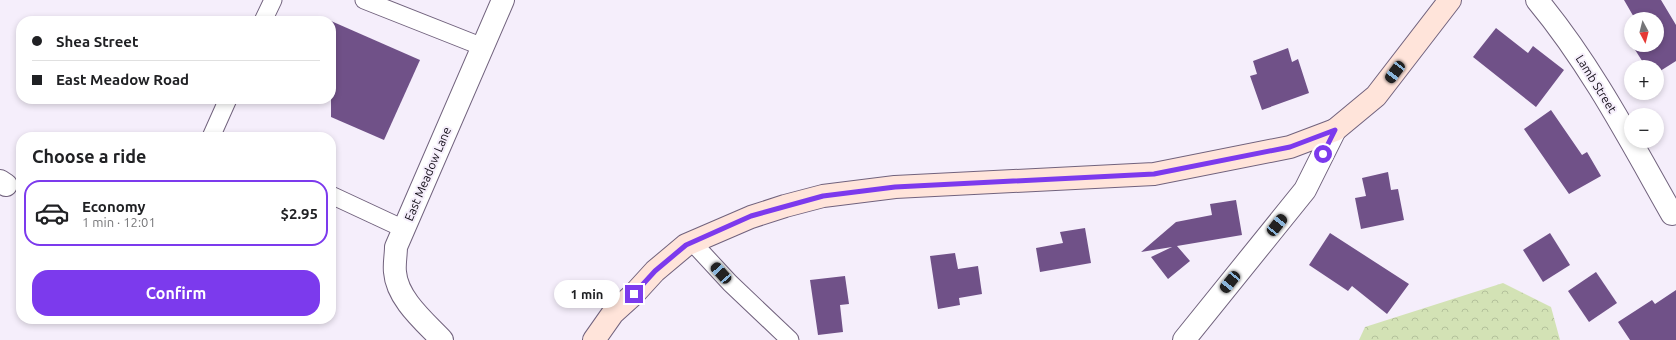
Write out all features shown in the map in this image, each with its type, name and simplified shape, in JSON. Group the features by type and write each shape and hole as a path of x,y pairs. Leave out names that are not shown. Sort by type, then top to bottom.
{"street":[{"name":"East Meadow Lane","path":"442,340 408,302 398,285 394,273 396,247 503,0"},
{"path":"594,340 613,313 655,271 686,245 751,216 823,196 895,187 1154,174 1290,147 1335,130 1376,96 1450,0"},
{"name":"Lamb Street","path":"1537,0 1577,51 1602,90 1672,214"},
{"path":"1184,340 1305,190 1335,130"}],"lane":[{"path":"265,16 273,0"},
{"path":"364,0 483,47"},
{"path":"213,132 226,104"},
{"path":"336,197 404,229"},
{"path":"693,243 730,283 790,340"}],"green space":[{"path":"1503,283 1551,307 1560,340 1359,340 1365,327"}],"building":[{"path":"1624,0 1661,0 1676,25 1676,61 1664,69 1664,60 1642,60 1636,52 1664,52 1664,12 1631,12"},
{"path":"336,23 420,60 384,140 331,117 331,104 336,104"},
{"path":"1496,28 1528,53 1533,46 1564,70 1536,107 1473,57"},
{"path":"1288,48 1292,62 1298,59 1309,93 1262,110 1250,76 1257,74 1253,61"},
{"path":"1551,110 1582,155 1587,152 1601,176 1569,194 1524,129"},
{"path":"1388,172 1391,190 1398,189 1404,220 1361,229 1355,198 1366,196 1362,178"},
{"path":"1236,200 1242,235 1177,246 1190,261 1168,279 1151,257 1172,247 1141,252 1176,222 1212,215 1210,204"},
{"path":"1085,228 1091,263 1040,272 1036,248 1063,243 1060,232"},
{"path":"1330,233 1409,284 1387,314 1352,286 1348,291 1309,265"},
{"path":"1550,233 1570,265 1543,282 1523,250"},
{"path":"955,253 958,269 978,266 982,294 959,298 960,305 938,309 930,256"},
{"path":"1596,272 1617,303 1589,322 1568,291"},
{"path":"845,276 849,304 840,305 843,332 818,335 810,280"},
{"path":"1676,290 1676,340 1630,340 1618,322 1652,300 1655,304"}],"route":[{"path":"634,294 655,271 686,245 751,216 823,196 895,187 1154,174 1290,147 1335,130 1323,154"}]}
